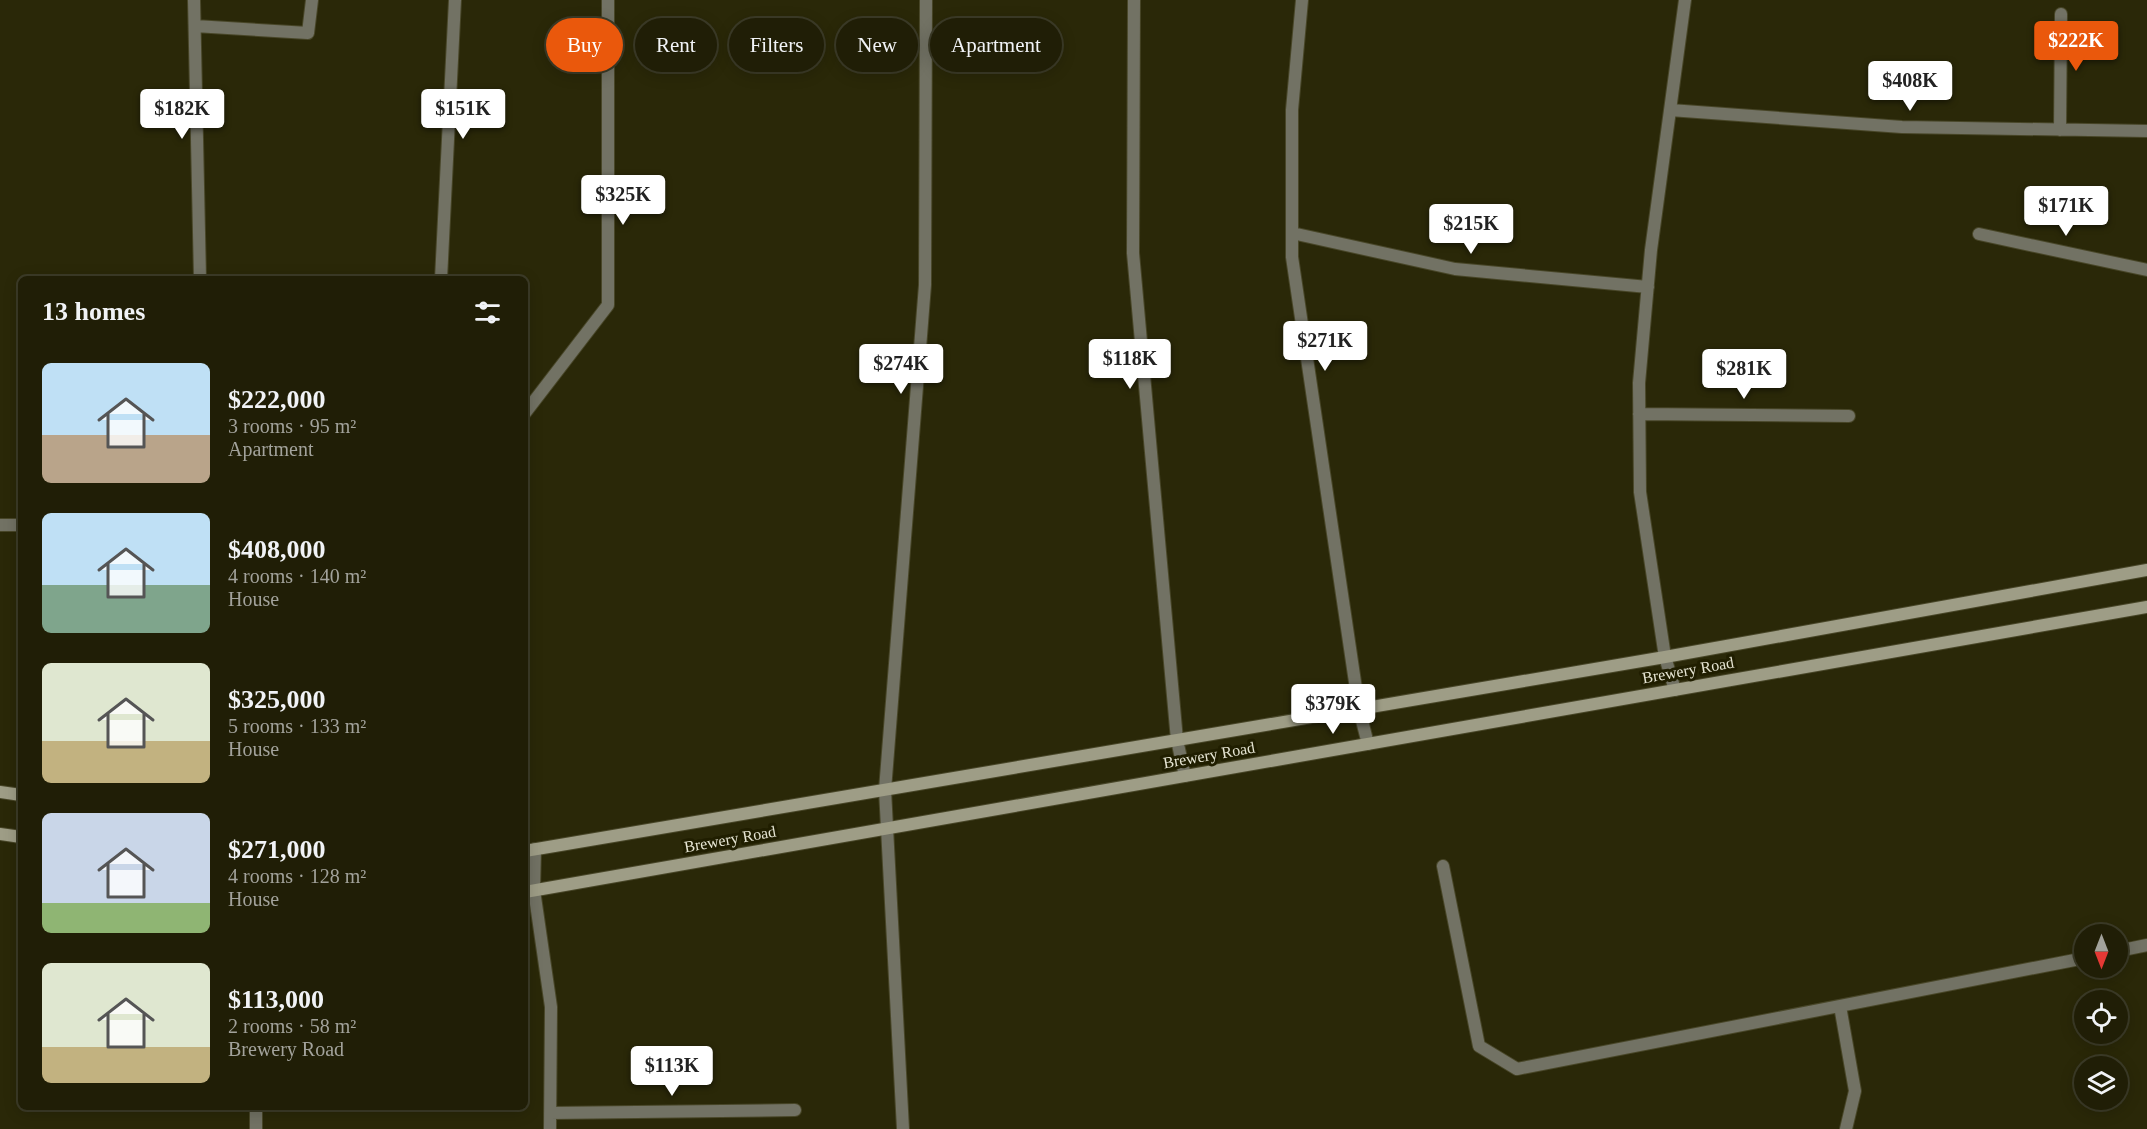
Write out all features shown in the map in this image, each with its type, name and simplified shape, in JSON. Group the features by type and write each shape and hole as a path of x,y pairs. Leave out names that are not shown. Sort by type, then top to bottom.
{"main road":[{"name":"Brewery Road","path":"530,850 1665,657 2147,570"},
{"name":"Brewery Road","path":"530,891 2147,607"},
{"path":"0,792 18,795"},
{"path":"0,834 18,837"}],"street":[{"path":"194,0 200,276"},
{"path":"195,26 309,33 312,0"},
{"path":"441,276 455,0"},
{"path":"528,409 608,305 608,0"},
{"path":"903,1129 885,790 925,285 926,0"},
{"path":"1134,0 1132,253 1177,740 1185,776"},
{"path":"1302,0 1292,110 1292,257 1359,709 1368,744"},
{"path":"1675,690 1665,657 1640,492 1639,383 1648,287 1685,0"},
{"path":"2060,130 2061,15"},
{"path":"1670,110 1902,127 2147,131"},
{"path":"1292,233 1455,269 1648,287"},
{"path":"1979,234 2147,270"},
{"path":"1639,414 1849,416"},
{"path":"0,525 18,525"},
{"path":"530,850 530,891 551,1007 550,1129"},
{"path":"1443,866 1479,1046 1517,1069 2074,960"},
{"path":"2128,949 2147,945"},
{"path":"1840,1006 1855,1091 1846,1129"},
{"path":"256,1110 256,1129"},
{"path":"550,1113 795,1110"}]}
